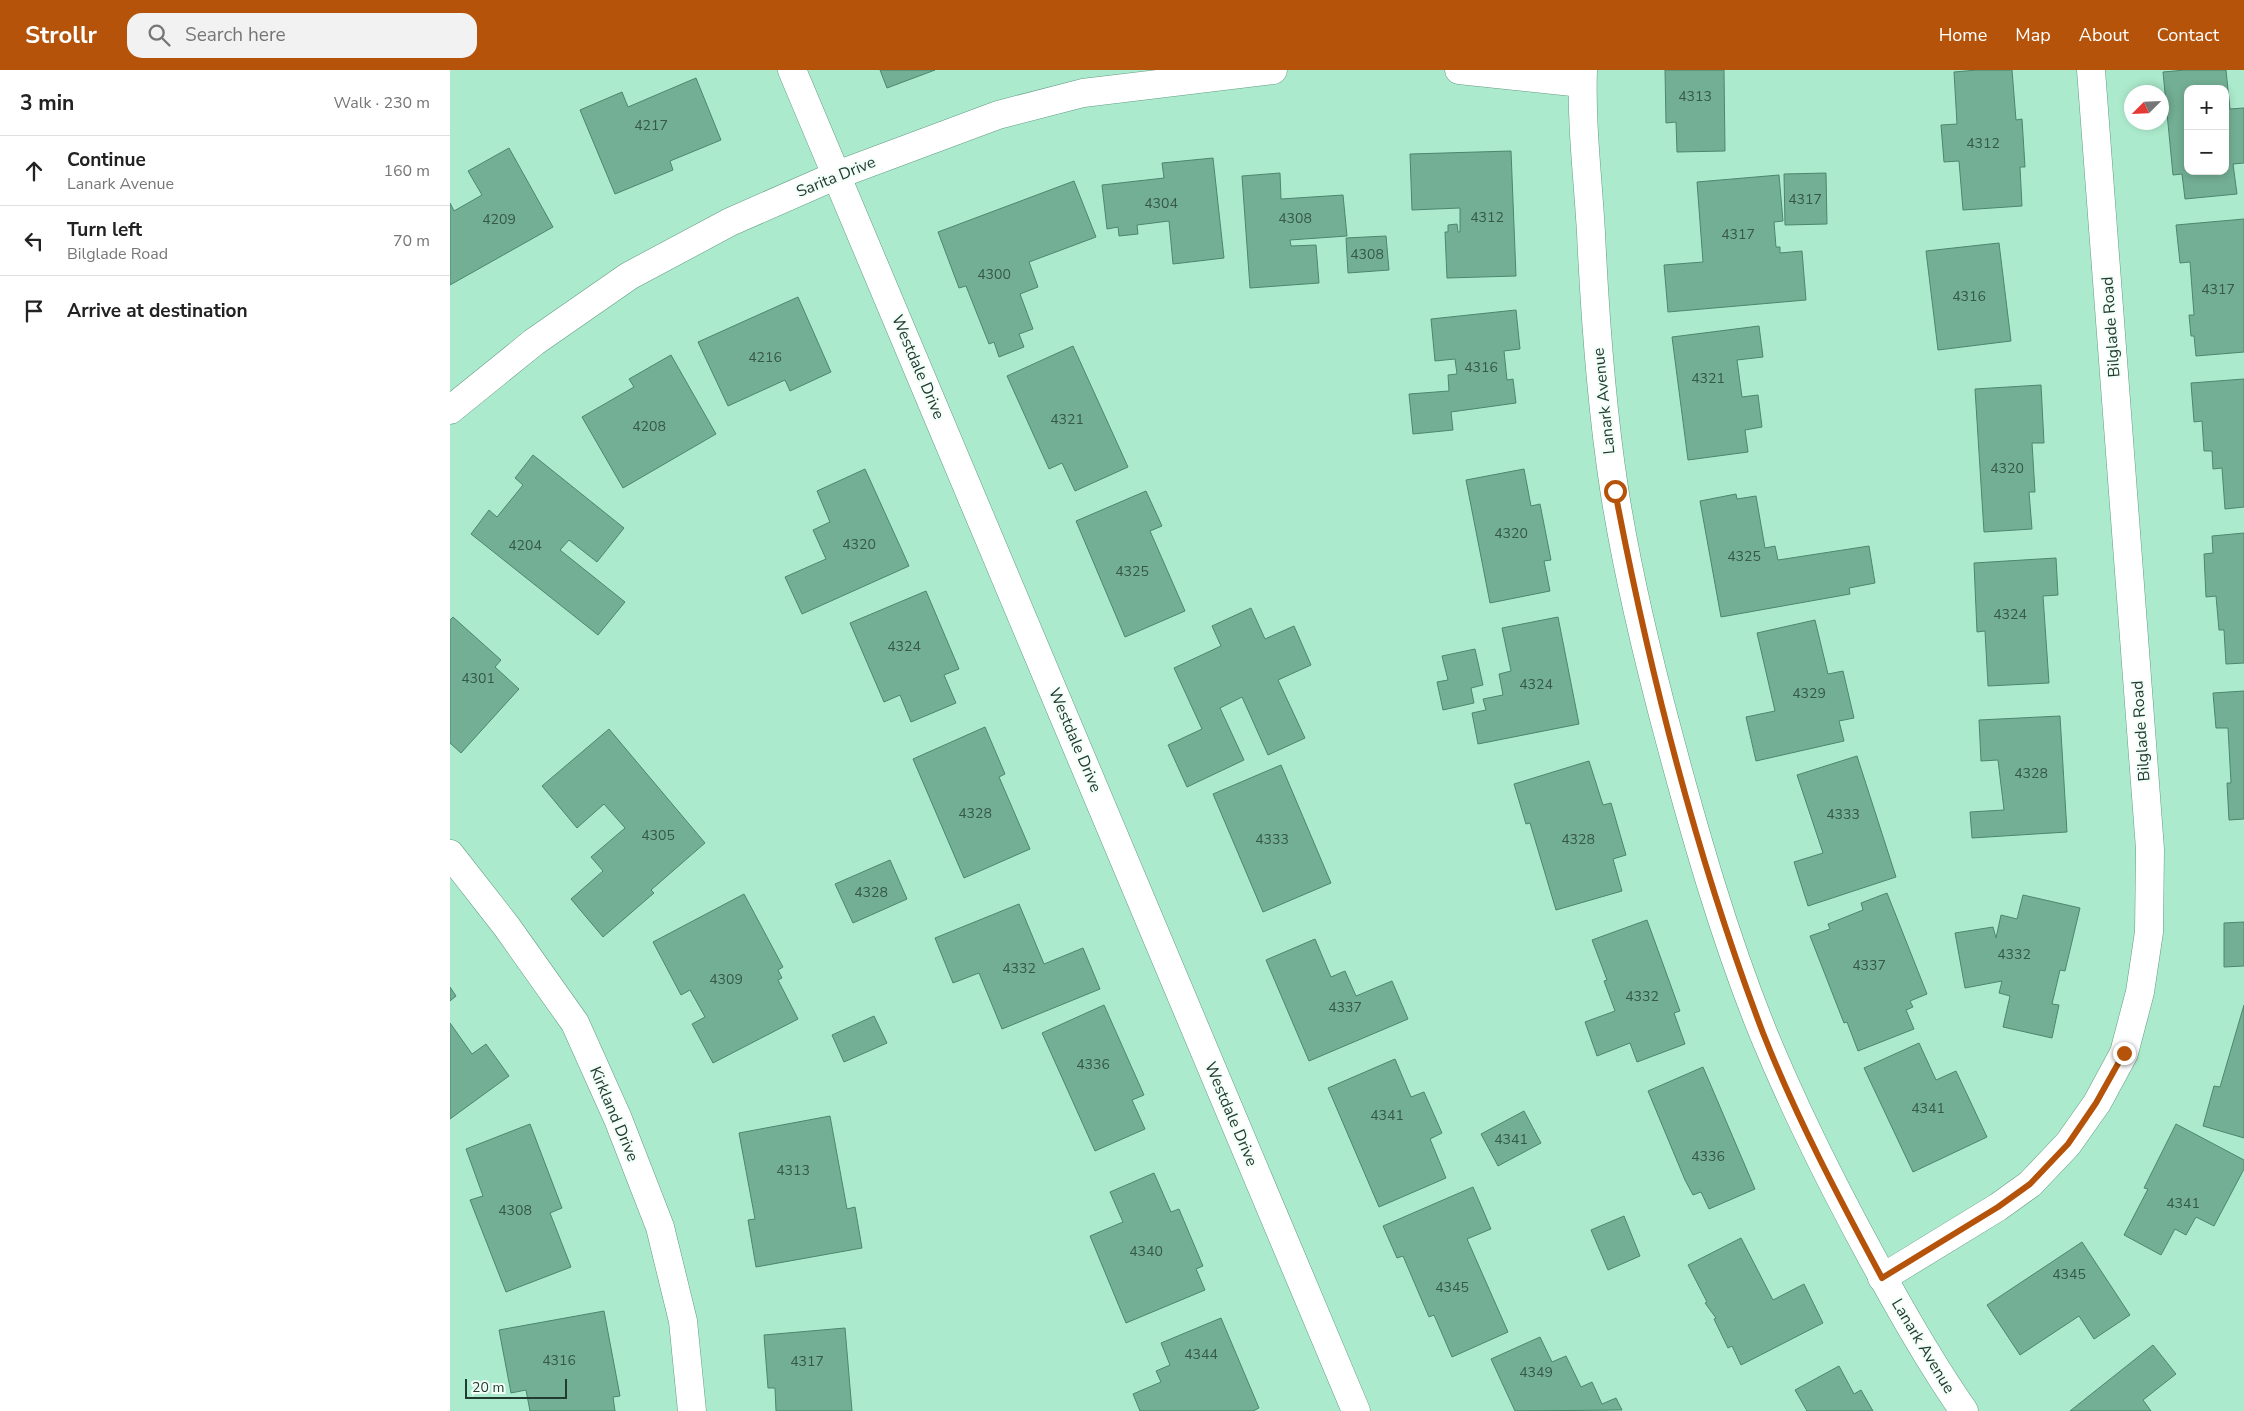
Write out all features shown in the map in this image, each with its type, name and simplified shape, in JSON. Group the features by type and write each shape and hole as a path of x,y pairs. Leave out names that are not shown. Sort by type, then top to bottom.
{"street":[{"name":"Westdale Drive","path":"792,70 1356,1411"},
{"name":"Sarita Drive","path":"450,410 534,342 629,276 730,222 837,175 998,115 1084,93 1273,70"},
{"path":"1459,70 1582,76"},
{"name":"Bilglade Road","path":"1882,1278 2006,1202 2030,1184 2068,1144 2096,1103 2124,1053 2140,992 2149,932 2150,849 2091,70"},
{"name":"Lanark Avenue","path":"1582,76 1594,301 1603,404 1615,491 1654,679 1705,863 1764,1034 1832,1184 1882,1278 1964,1411"},
{"name":"Kirkland Drive","path":"450,854 507,927 575,1023 618,1119 660,1227 683,1321 692,1411"}],"building":[{"path":"880,70 935,70 887,88"},
{"path":"1665,70 1724,70 1725,151 1677,152 1676,122 1666,123"},
{"path":"2012,70 2016,120 2022,119 2025,167 2020,167 2022,206 1963,210 1959,161 1944,162 1941,125 1957,124 1954,72"},
{"path":"2226,70 2228,85 2184,85 2184,175 2229,175 2229,99 2230,109 2244,108 2244,163 2233,164 2237,194 2185,199 2182,174 2173,175 2169,130 2169,85 2164,85 2163,72"},
{"path":"696,78 721,140 670,161 673,170 615,194 580,110 622,92 628,107"},
{"path":"509,148 553,227 450,285 450,203 454,211 482,195 468,171"},
{"path":"1511,151 1516,276 1447,278 1445,232 1448,232 1448,225 1457,224 1458,232 1460,232 1460,208 1412,210 1410,154"},
{"path":"1213,158 1224,258 1173,264 1169,221 1137,225 1138,234 1119,236 1118,227 1107,229 1102,185 1164,178 1162,163"},
{"path":"1280,173 1281,199 1343,195 1347,236 1290,240 1291,246 1316,245 1319,283 1250,288 1242,176"},
{"path":"1826,173 1827,224 1785,225 1784,174"},
{"path":"1779,175 1783,221 1774,222 1776,247 1780,247 1780,253 1802,251 1806,300 1668,312 1664,265 1703,262 1697,182"},
{"path":"1074,181 1096,237 1029,262 1038,287 1020,294 1033,329 1019,334 1024,347 999,357 994,342 989,344 966,286 959,288 938,232"},
{"path":"2244,219 2244,352 2196,356 2194,336 2191,336 2189,315 2194,315 2190,262 2180,263 2176,225"},
{"path":"1386,236 1389,270 1348,273 1346,238"},
{"path":"1999,243 2011,341 1938,350 1926,251"},
{"path":"798,297 831,372 790,391 785,380 728,406 698,342"},
{"path":"1516,310 1520,349 1504,351 1507,380 1513,379 1516,403 1451,412 1453,430 1413,434 1409,394 1449,391 1448,375 1457,374 1455,359 1435,361 1431,319"},
{"path":"1759,326 1763,357 1737,360 1742,397 1758,395 1762,427 1745,430 1748,452 1688,460 1672,337"},
{"path":"1073,346 1128,467 1075,491 1062,463 1049,469 1007,376"},
{"path":"671,355 716,434 623,488 582,417 634,387 629,379"},
{"path":"2244,379 2244,507 2225,509 2222,468 2213,469 2212,451 2204,451 2202,421 2194,422 2191,383"},
{"path":"2041,385 2044,443 2032,443 2035,492 2029,492 2032,529 1984,532 1975,389"},
{"path":"533,455 624,528 597,562 569,540 560,550 625,602 598,635 471,534 489,510 497,517 523,485 515,478"},
{"path":"865,469 909,566 802,614 785,577 826,559 813,530 830,522 817,491"},
{"path":"1524,469 1531,506 1540,504 1551,560 1544,561 1550,591 1490,603 1466,480"},
{"path":"1146,491 1162,526 1150,531 1185,611 1125,637 1076,521"},
{"path":"1736,494 1737,499 1756,496 1765,548 1775,546 1778,560 1869,546 1875,583 1849,588 1850,594 1721,617 1700,501"},
{"path":"2244,533 2244,663 2226,664 2224,630 2219,630 2216,596 2206,597 2204,554 2213,553 2212,536"},
{"path":"2056,558 2058,595 2043,596 2049,683 1988,686 1985,631 1977,632 1974,563"},
{"path":"926,591 959,669 944,675 956,703 911,722 900,695 884,702 850,623"},
{"path":"1251,608 1265,639 1294,626 1311,665 1278,680 1305,738 1268,755 1242,697 1220,708 1244,760 1187,787 1168,745 1202,729 1174,668 1221,646 1212,626"},
{"path":"453,617 501,660 495,667 519,689 461,753 450,743 450,620"},
{"path":"1558,617 1579,724 1478,744 1472,713 1486,710 1483,699 1503,695 1499,674 1511,671 1502,628"},
{"path":"1815,620 1828,674 1843,671 1854,718 1839,721 1844,741 1756,761 1746,717 1775,711 1757,633"},
{"path":"1475,649 1483,685 1471,688 1474,703 1443,710 1437,682 1448,680 1442,656"},
{"path":"2244,691 2244,819 2229,820 2227,783 2231,783 2228,728 2216,728 2213,693"},
{"path":"2060,716 2067,832 1972,838 1970,812 2004,810 1998,760 1981,761 1979,720"},
{"path":"985,727 1005,774 999,777 1030,849 964,878 913,759"},
{"path":"609,729 705,843 651,890 654,893 603,937 571,899 603,871 591,857 625,828 604,804 577,828 542,786"},
{"path":"1857,756 1896,877 1808,906 1794,862 1823,853 1797,775"},
{"path":"1589,761 1603,805 1611,803 1626,855 1613,859 1622,891 1556,910 1530,823 1526,824 1514,784"},
{"path":"1281,765 1331,883 1263,912 1213,794"},
{"path":"890,860 907,899 853,923 835,884"},
{"path":"1887,893 1927,994 1910,1001 1913,1007 1906,1010 1914,1029 1858,1051 1847,1022 1844,1023 1810,936 1830,929 1828,924 1863,910 1861,903"},
{"path":"744,894 783,967 778,970 782,978 778,980 798,1019 713,1063 692,1024 705,1017 690,990 681,995 653,942"},
{"path":"2023,895 2080,908 2065,971 2060,970 2052,1004 2059,1005 2052,1038 2003,1027 2010,996 1999,993 2002,981 1965,988 1955,933 1993,927 1996,938 2001,915 2017,919"},
{"path":"1019,904 1044,964 1083,948 1100,989 1002,1029 979,973 953,983 935,938"},
{"path":"1647,920 1680,1011 1674,1013 1685,1044 1637,1062 1630,1043 1597,1056 1585,1022 1615,1011 1604,981 1607,980 1592,940"},
{"path":"2244,922 2244,966 2224,967 2224,923"},
{"path":"1315,939 1331,977 1345,971 1356,996 1392,981 1408,1019 1309,1061 1266,960"},
{"path":"450,987 456,996 450,1001"},
{"path":"1104,1005 1144,1095 1132,1100 1145,1129 1095,1151 1042,1033"},
{"path":"2244,1005 2244,1138 2203,1126 2214,1086 2220,1087"},
{"path":"874,1016 887,1043 844,1062 832,1035"},
{"path":"450,1023 472,1054 486,1044 509,1076 450,1119"},
{"path":"1919,1043 1936,1080 1956,1071 1987,1137 1913,1172 1864,1068"},
{"path":"1395,1059 1411,1097 1424,1092 1442,1133 1430,1139 1446,1178 1379,1207 1328,1088"},
{"path":"1703,1067 1755,1189 1709,1209 1701,1192 1693,1195 1685,1180 1648,1091"},
{"path":"1524,1111 1541,1143 1498,1166 1481,1134"},
{"path":"830,1116 847,1209 855,1207 862,1248 756,1267 748,1220 755,1219 739,1133"},
{"path":"530,1124 562,1208 550,1213 571,1267 506,1292 470,1200 483,1196 466,1149"},
{"path":"2176,1124 2244,1160 2244,1169 2214,1226 2196,1217 2186,1235 2175,1229 2161,1255 2124,1235 2148,1189 2144,1188"},
{"path":"1154,1173 1171,1212 1179,1209 1203,1266 1196,1269 1205,1290 1126,1323 1090,1236 1123,1222 1110,1192"},
{"path":"1473,1187 1491,1229 1467,1239 1508,1332 1452,1357 1434,1315 1429,1317 1403,1256 1397,1258 1383,1226"},
{"path":"1624,1216 1640,1256 1608,1270 1591,1230"},
{"path":"1741,1238 1773,1300 1804,1284 1823,1323 1741,1365 1732,1346 1728,1348 1714,1319 1716,1318 1705,1303 1707,1302 1688,1265"},
{"path":"2082,1242 2130,1315 2094,1339 2079,1316 2020,1355 1987,1305"},
{"path":"604,1311 620,1396 613,1397 615,1411 530,1411 526,1390 511,1393 499,1330"},
{"path":"1221,1318 1259,1408 1253,1411 1140,1411 1133,1394 1161,1382 1156,1371 1170,1365 1161,1343"},
{"path":"845,1328 852,1411 776,1411 775,1388 768,1388 764,1335"},
{"path":"1540,1337 1552,1362 1566,1356 1581,1387 1592,1382 1602,1404 1616,1398 1622,1410 1515,1411 1491,1359"},
{"path":"2153,1345 2176,1374 2143,1400 2151,1411 2070,1411"},
{"path":"1839,1366 1854,1394 1861,1390 1873,1411 1807,1411 1795,1390"}],"route":[{"path":"1615,491 1654,679 1678,772 1705,863 1737,959 1764,1034 1791,1096 1832,1184 1882,1278 1998,1207 2030,1184 2068,1144 2096,1103 2124,1053"}]}
